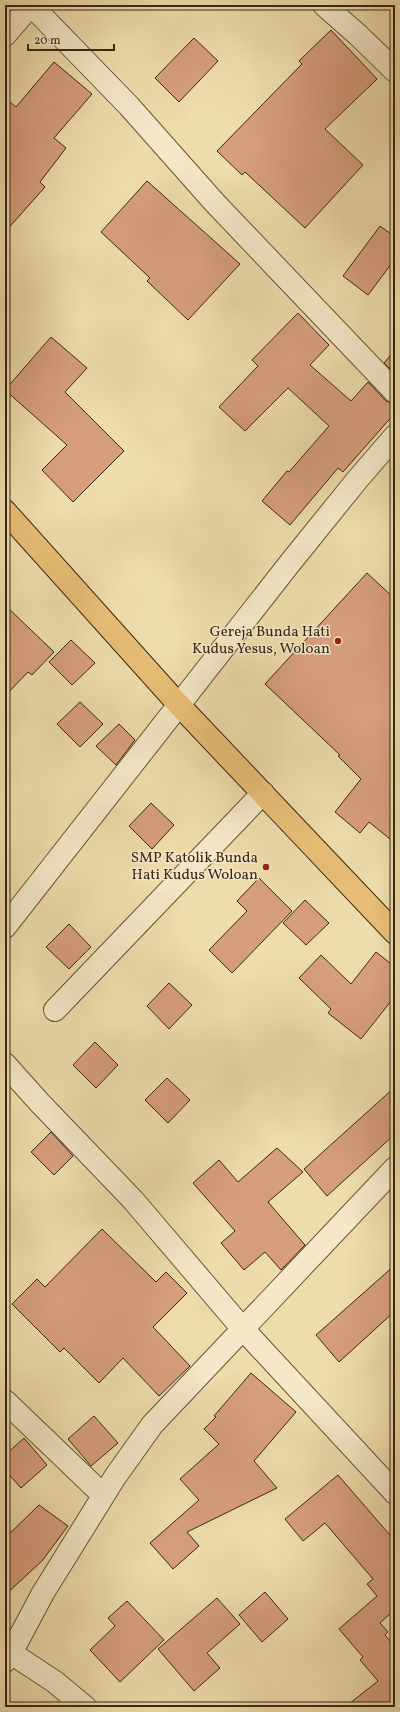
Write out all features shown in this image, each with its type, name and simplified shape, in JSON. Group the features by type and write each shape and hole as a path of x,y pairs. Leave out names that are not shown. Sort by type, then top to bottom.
{"main road":[{"path":"5,510 179,705 395,933"}],"street":[{"path":"5,35 31,5 129,106 214,202 395,392"},
{"path":"324,5 395,71"},
{"path":"5,927 290,563 357,480 395,436"},
{"path":"55,1010 263,793"},
{"path":"5,1064 39,1102 133,1200 242,1328 395,1493"},
{"path":"85,1707 55,1682 7,1657 43,1593 104,1495 152,1425 242,1328 395,1168"},
{"path":"5,1401 104,1495"}],"building":[{"path":"331,30 377,79 325,129 363,165 305,228 245,172 242,175 217,151 302,64 299,61"},
{"path":"194,38 218,61 179,102 155,78"},
{"path":"54,62 92,94 54,138 66,148 40,182 45,187 5,232 5,98 16,107"},
{"path":"147,181 240,264 188,320 147,281 150,278 101,232"},
{"path":"380,226 395,237 395,259 368,295 343,276"},
{"path":"298,313 329,345 310,365 351,401 368,382 386,401 395,404 395,413 343,472 338,468 290,525 262,501 287,471 289,472 329,426 288,388 245,431 219,407 258,366 252,360"},
{"path":"51,337 87,368 65,392 124,451 73,502 42,470 67,445 5,390"},
{"path":"395,350 395,374 384,363"},
{"path":"367,573 395,599 395,843 369,822 360,833 335,812 361,779 338,756 340,755 265,684"},
{"path":"5,605 54,652 32,675 28,672 5,696"},
{"path":"71,640 95,663 72,685 49,662"},
{"path":"80,702 103,724 80,747 57,724"},
{"path":"119,724 135,740 116,765 96,746"},
{"path":"151,803 174,825 152,849 129,826"},
{"path":"259,878 292,911 232,973 209,950 247,911 237,901"},
{"path":"305,900 329,923 306,945 283,923"},
{"path":"69,924 91,947 69,969 46,947"},
{"path":"376,952 395,967 395,996 361,1039 328,1013 331,1009 299,978 321,955 351,984"},
{"path":"169,983 192,1005 169,1029 147,1006"},
{"path":"95,1042 118,1065 96,1088 73,1065"},
{"path":"167,1078 190,1100 168,1123 145,1100"},
{"path":"395,1087 395,1134 327,1196 304,1169"},
{"path":"51,1132 73,1156 54,1175 31,1152"},
{"path":"277,1148 303,1172 268,1202 305,1245 281,1270 265,1252 244,1270 221,1243 235,1231 193,1183 219,1160 238,1182"},
{"path":"102,1229 156,1282 166,1272 187,1293 153,1327 190,1366 159,1396 123,1358 99,1383 64,1348 60,1352 12,1304 37,1279 45,1287"},
{"path":"395,1265 395,1311 339,1362 316,1335"},
{"path":"251,1373 296,1412 254,1461 277,1488 187,1532 199,1546 173,1569 150,1543 199,1500 180,1479 219,1444 204,1429 216,1417 214,1416"},
{"path":"94,1416 118,1443 91,1466 68,1439"},
{"path":"24,1438 47,1465 21,1488 5,1470 5,1455"},
{"path":"338,1475 395,1541 395,1617 391,1613 380,1623 388,1632 385,1635 395,1647 395,1707 345,1707 378,1681 360,1660 363,1657 339,1629 377,1596 367,1584 373,1579 325,1523 303,1541 285,1519"},
{"path":"39,1505 68,1526 42,1561 5,1595 5,1538"},
{"path":"265,1592 288,1619 262,1642 239,1615"},
{"path":"217,1598 240,1624 207,1653 220,1668 194,1691 158,1649"},
{"path":"127,1601 164,1640 120,1682 90,1650 115,1626 108,1618"}],"place":[{"name":"Gereja Bunda Hati Kudus Yesus, Woloan","path":"338,641"},
{"name":"SMP Katolik Bunda Hati Kudus Woloan","path":"266,867"}]}
